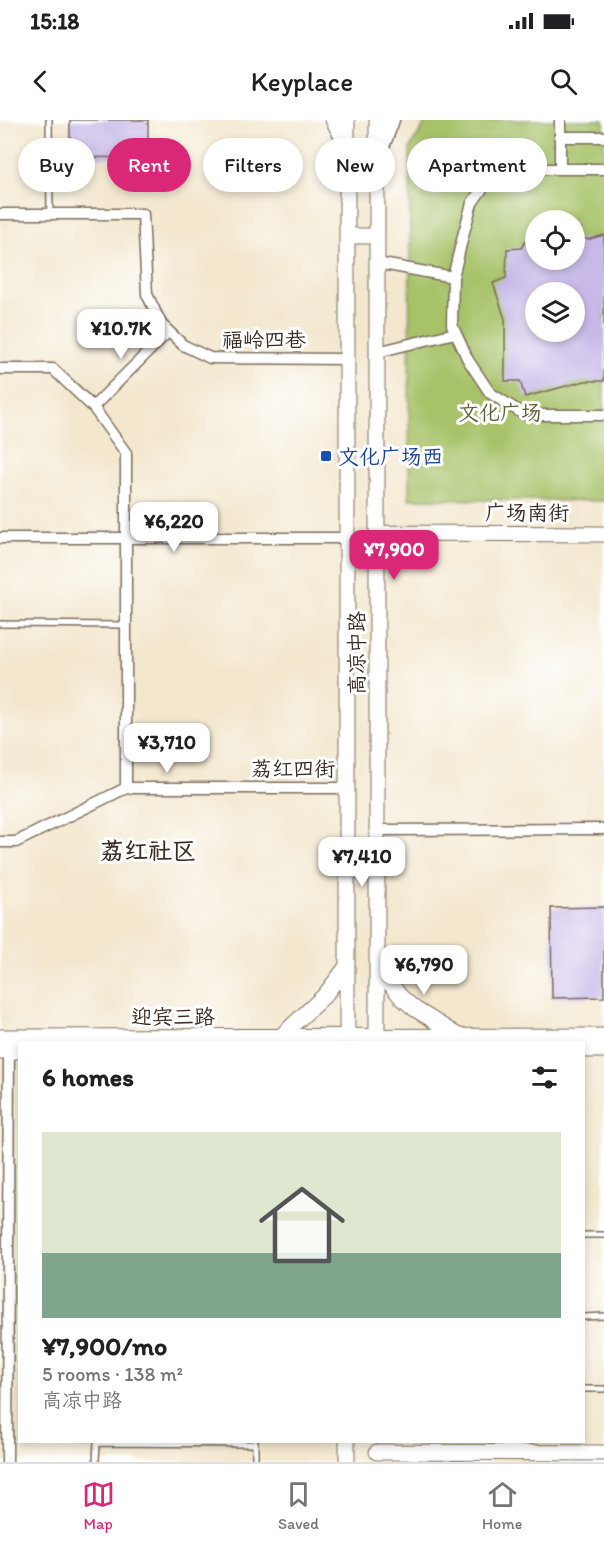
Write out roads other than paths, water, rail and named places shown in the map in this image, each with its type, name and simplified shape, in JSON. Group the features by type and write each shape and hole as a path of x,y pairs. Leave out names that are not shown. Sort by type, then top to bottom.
{"main road":[{"path":"333,120 342,138"},
{"name":"高凉中路","path":"347,120 347,138"},
{"name":"高凉中路","path":"377,120 377,138"},
{"path":"384,138 391,120"},
{"name":"高凉中路","path":"347,192 347,1040"},
{"name":"高凉中路","path":"377,192 377,1040"},
{"path":"347,236 377,236"},
{"name":"广场南街","path":"377,533 604,534"},
{"path":"347,871 377,871"},
{"path":"280,1037 325,995 347,966"},
{"path":"377,967 414,1010 460,1037"},
{"name":"迎宾三路","path":"0,1037 280,1037 377,1040 604,1036"},
{"path":"585,1050 604,1050"},
{"path":"347,1443 347,1462"},
{"path":"377,1452 456,1457 604,1453"}],"street":[{"path":"560,120 560,169"},
{"path":"560,137 604,137"},
{"path":"604,169 528,169 504,172 487,182 472,203 453,277 452,325 468,360 490,393 525,415 604,415"},
{"name":"福岭四巷","path":"0,214 143,214 147,294 161,324 183,345 210,358 347,359"},
{"path":"377,263 453,277"},
{"path":"93,407 168,332"},
{"path":"377,352 455,333"},
{"path":"0,369 52,369 93,407 126,453 126,788"},
{"path":"0,538 347,538"},
{"name":"荔红四街","path":"0,843 16,843 126,788 347,788"},
{"path":"377,830 604,829"},
{"path":"7,1462 9,1051"}],"lane":[{"path":"50,120 50,214"},
{"path":"0,624 126,625"},
{"path":"585,1235 604,1235"},
{"path":"585,1317 604,1317"},
{"path":"585,1389 604,1389"},
{"path":"96,1462 97,1443"},
{"path":"255,1443 255,1462"}],"place":[{"name":"文化广场西","path":"326,456"}],"district":[{"name":"荔红社区","path":"148,850"}],"park label":[{"name":"文化广场","path":"500,412"}]}
